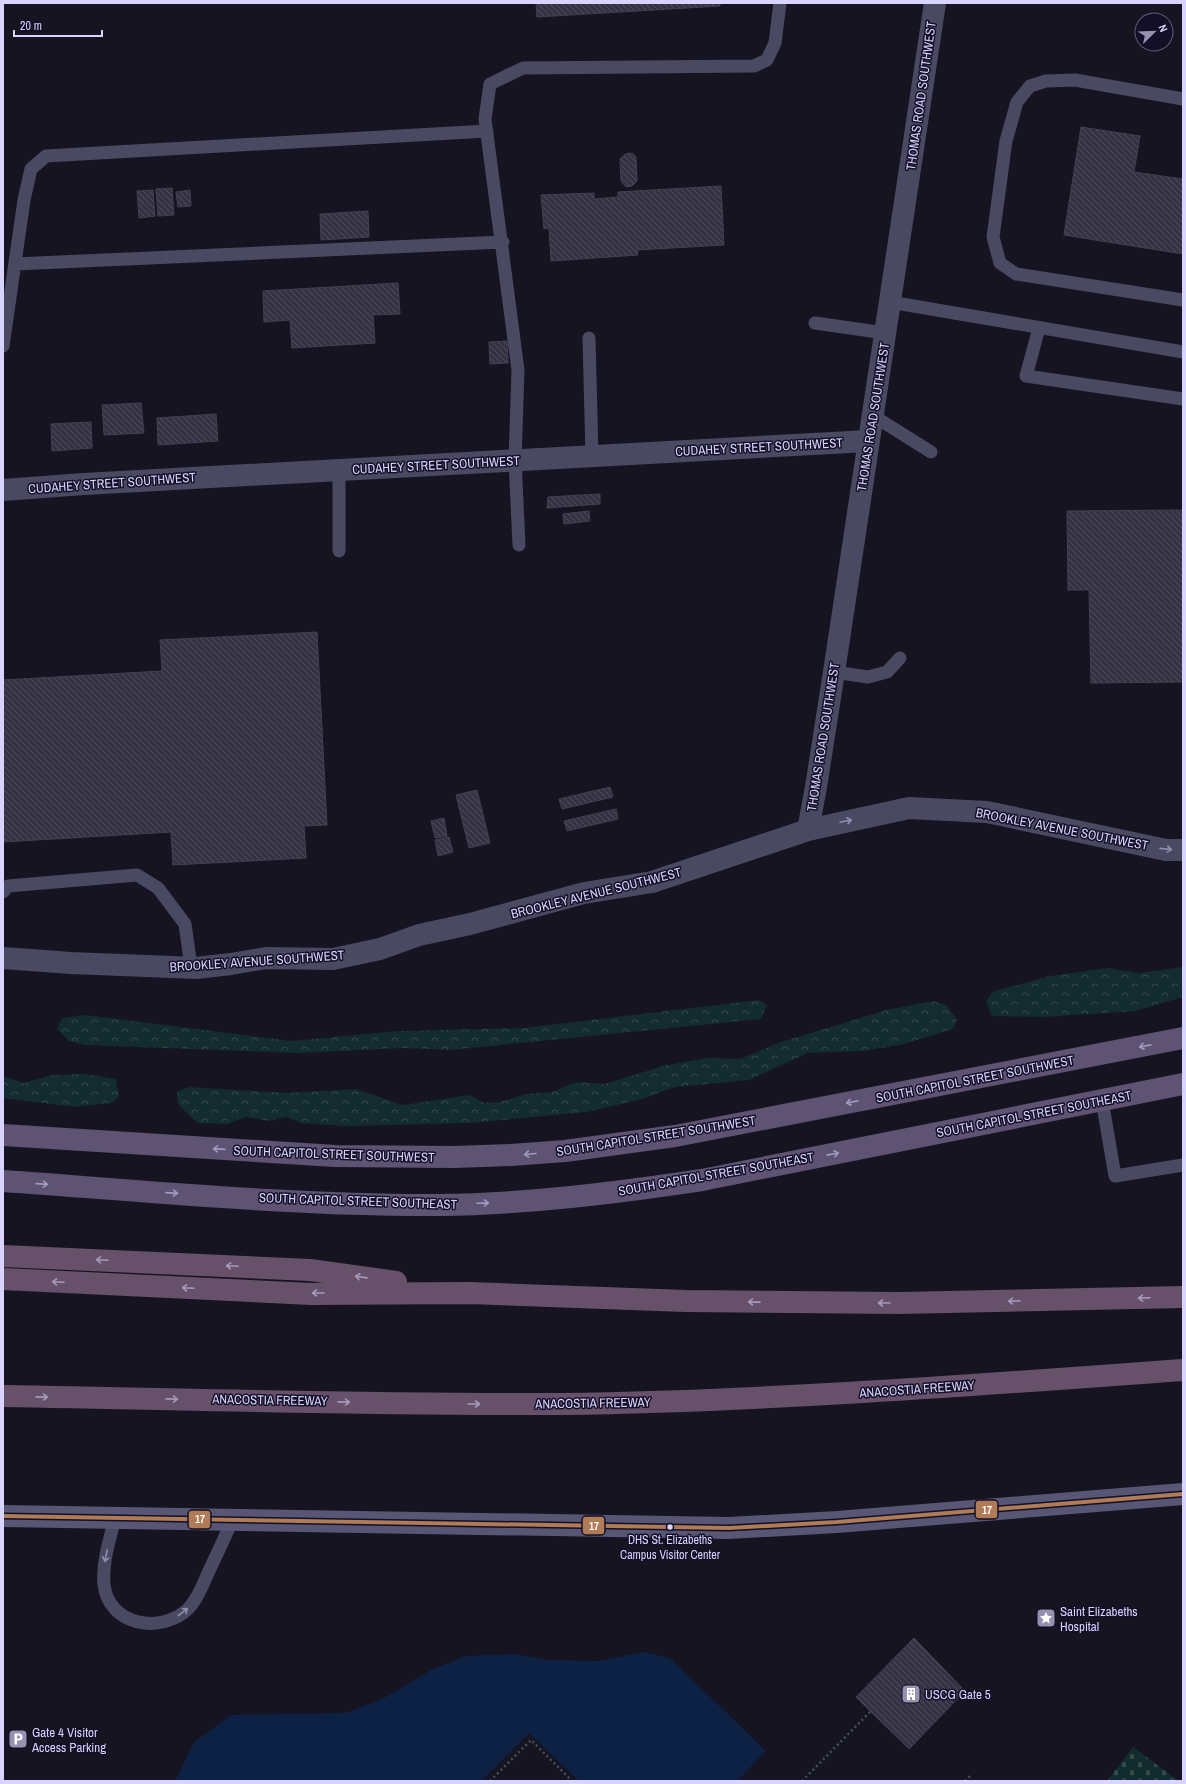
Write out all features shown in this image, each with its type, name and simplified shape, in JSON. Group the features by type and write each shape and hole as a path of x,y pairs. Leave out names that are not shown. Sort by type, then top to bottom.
{"highway":[{"path":"3,1256 310,1270 469,1293"},
{"path":"3,1279 312,1294 469,1293 678,1301 792,1303 900,1304 1183,1297"},
{"name":"ANACOSTIA FREEWAY","path":"3,1396 455,1404 562,1404 802,1396 1183,1370"}],"main road":[{"name":"SOUTH CAPITOL STREET SOUTHWEST","path":"3,1135 335,1156 446,1158 519,1155 618,1144 690,1133 1183,1038"},
{"name":"SOUTH CAPITOL STREET SOUTHEAST","path":"3,1181 355,1204 441,1205 545,1200 649,1188 702,1180 1183,1084"},
{"path":"3,1516 232,1521 729,1528 836,1522 1183,1494"}],"street":[{"name":"THOMAS ROAD SOUTHWEST","path":"808,830 834,672 935,3"},
{"name":"CUDAHEY STREET SOUTHWEST","path":"3,490 84,484 868,441"},
{"name":"BROOKLEY AVENUE SOUTHWEST","path":"3,958 85,964 191,968 231,964 266,958 333,960 380,949 419,935 470,924 584,894 652,882 808,830 909,808 987,812 1166,850 1183,850"}],"lane":[{"path":"519,545 515,460 518,370 486,131 485,119 490,84 523,68 754,66 767,60 775,44 780,3"},
{"path":"1183,99 1075,80 1046,81 1030,86 1017,102 1006,141 993,237 1000,263 1016,274 1183,300"},
{"path":"3,346 24,200 31,169 46,156 486,131"},
{"path":"15,264 502,242"},
{"path":"890,302 1183,352"},
{"path":"815,323 886,333"},
{"path":"1039,328 1026,376 1183,399"},
{"path":"589,338 592,456"},
{"path":"872,415 931,452"},
{"path":"339,470 339,551"},
{"path":"834,672 868,677 888,672 900,658"},
{"path":"3,892 8,886 137,875 158,888 185,924 191,968"},
{"path":"1102,1100 1115,1176 1183,1165"},
{"path":"115,1518 106,1559 104,1586 116,1609 126,1618 139,1623 152,1624 177,1617 196,1600 232,1521"}],"path":[{"path":"802,1781 871,1711"},
{"path":"490,1781 531,1740 572,1781"},
{"path":"965,1781 970,1776"}],"green space":[{"path":"1183,967 1183,997 1135,1011 1044,1017 992,1016 986,1002 992,992 1050,976 1108,968 1139,973"},
{"path":"759,1000 767,1005 761,1019 451,1050 403,1048 299,1053 85,1045 69,1041 57,1029 62,1018 85,1015 291,1041 399,1031 524,1028"},
{"path":"933,1001 946,1005 957,1020 953,1029 904,1044 863,1051 808,1053 749,1080 675,1087 642,1099 587,1112 469,1123 347,1126 301,1123 286,1117 270,1121 246,1117 227,1124 197,1123 178,1104 177,1092 189,1087 286,1093 356,1089 403,1105 470,1095 484,1103 500,1102 526,1094 552,1092 576,1082 604,1084 667,1065 708,1058 740,1059 778,1043 887,1010"},
{"path":"85,1074 116,1079 119,1097 111,1103 74,1107 3,1098 3,1076 24,1083 52,1075"},
{"path":"1133,1747 1179,1781 1107,1781"}],"water":[{"path":"644,1652 671,1659 766,1751 737,1781 579,1781 529,1733 481,1781 175,1781 194,1742 231,1715 346,1713 386,1697 431,1670 466,1656 516,1654 547,1660 598,1661"}],"building":[{"path":"536,3 720,3 720,6 537,17"},
{"path":"1081,127 1140,136 1134,172 1183,179 1183,254 1064,235"},
{"path":"629,153 636,157 637,181 632,186 626,187 621,181 620,159"},
{"path":"721,186 724,245 637,250 638,255 551,261 549,228 544,229 541,195 594,193 594,199 618,197 618,192"},
{"path":"172,188 174,215 158,216 156,189"},
{"path":"153,190 155,216 139,218 137,191"},
{"path":"190,190 191,206 178,207 176,192"},
{"path":"368,211 369,237 321,240 320,214"},
{"path":"398,283 400,314 373,315 375,343 292,348 290,320 264,322 263,291"},
{"path":"507,341 508,363 490,364 489,342"},
{"path":"141,403 144,433 104,435 102,405"},
{"path":"216,414 218,441 158,445 157,418"},
{"path":"91,422 92,448 52,451 51,424"},
{"path":"600,494 600,504 547,508 548,497"},
{"path":"1183,510 1183,682 1091,683 1089,590 1068,590 1067,511"},
{"path":"589,511 590,521 564,524 563,514"},
{"path":"317,632 327,825 304,826 306,858 173,865 171,832 3,842 3,680 162,671 160,640"},
{"path":"610,787 613,797 562,809 559,799"},
{"path":"477,790 490,843 469,848 456,795"},
{"path":"616,809 618,819 567,831 564,821"},
{"path":"444,818 447,836 435,838 431,821"},
{"path":"449,837 453,852 438,856 435,840"},
{"name":"USCG Gate 5","path":"914,1638 965,1691 909,1749 856,1697"}],"transit line":[{"name":"17","path":"3,1516 729,1528 837,1522 1183,1494"}],"place":[{"name":"DHS St. Elizabeths Campus Visitor Center","path":"670,1527"},
{"name":"Saint Elizabeths Hospital","path":"1046,1618"},
{"name":"USCG Gate 5","path":"911,1694"},
{"name":"Gate 4 Visitor Access Parking","path":"18,1739"}]}
